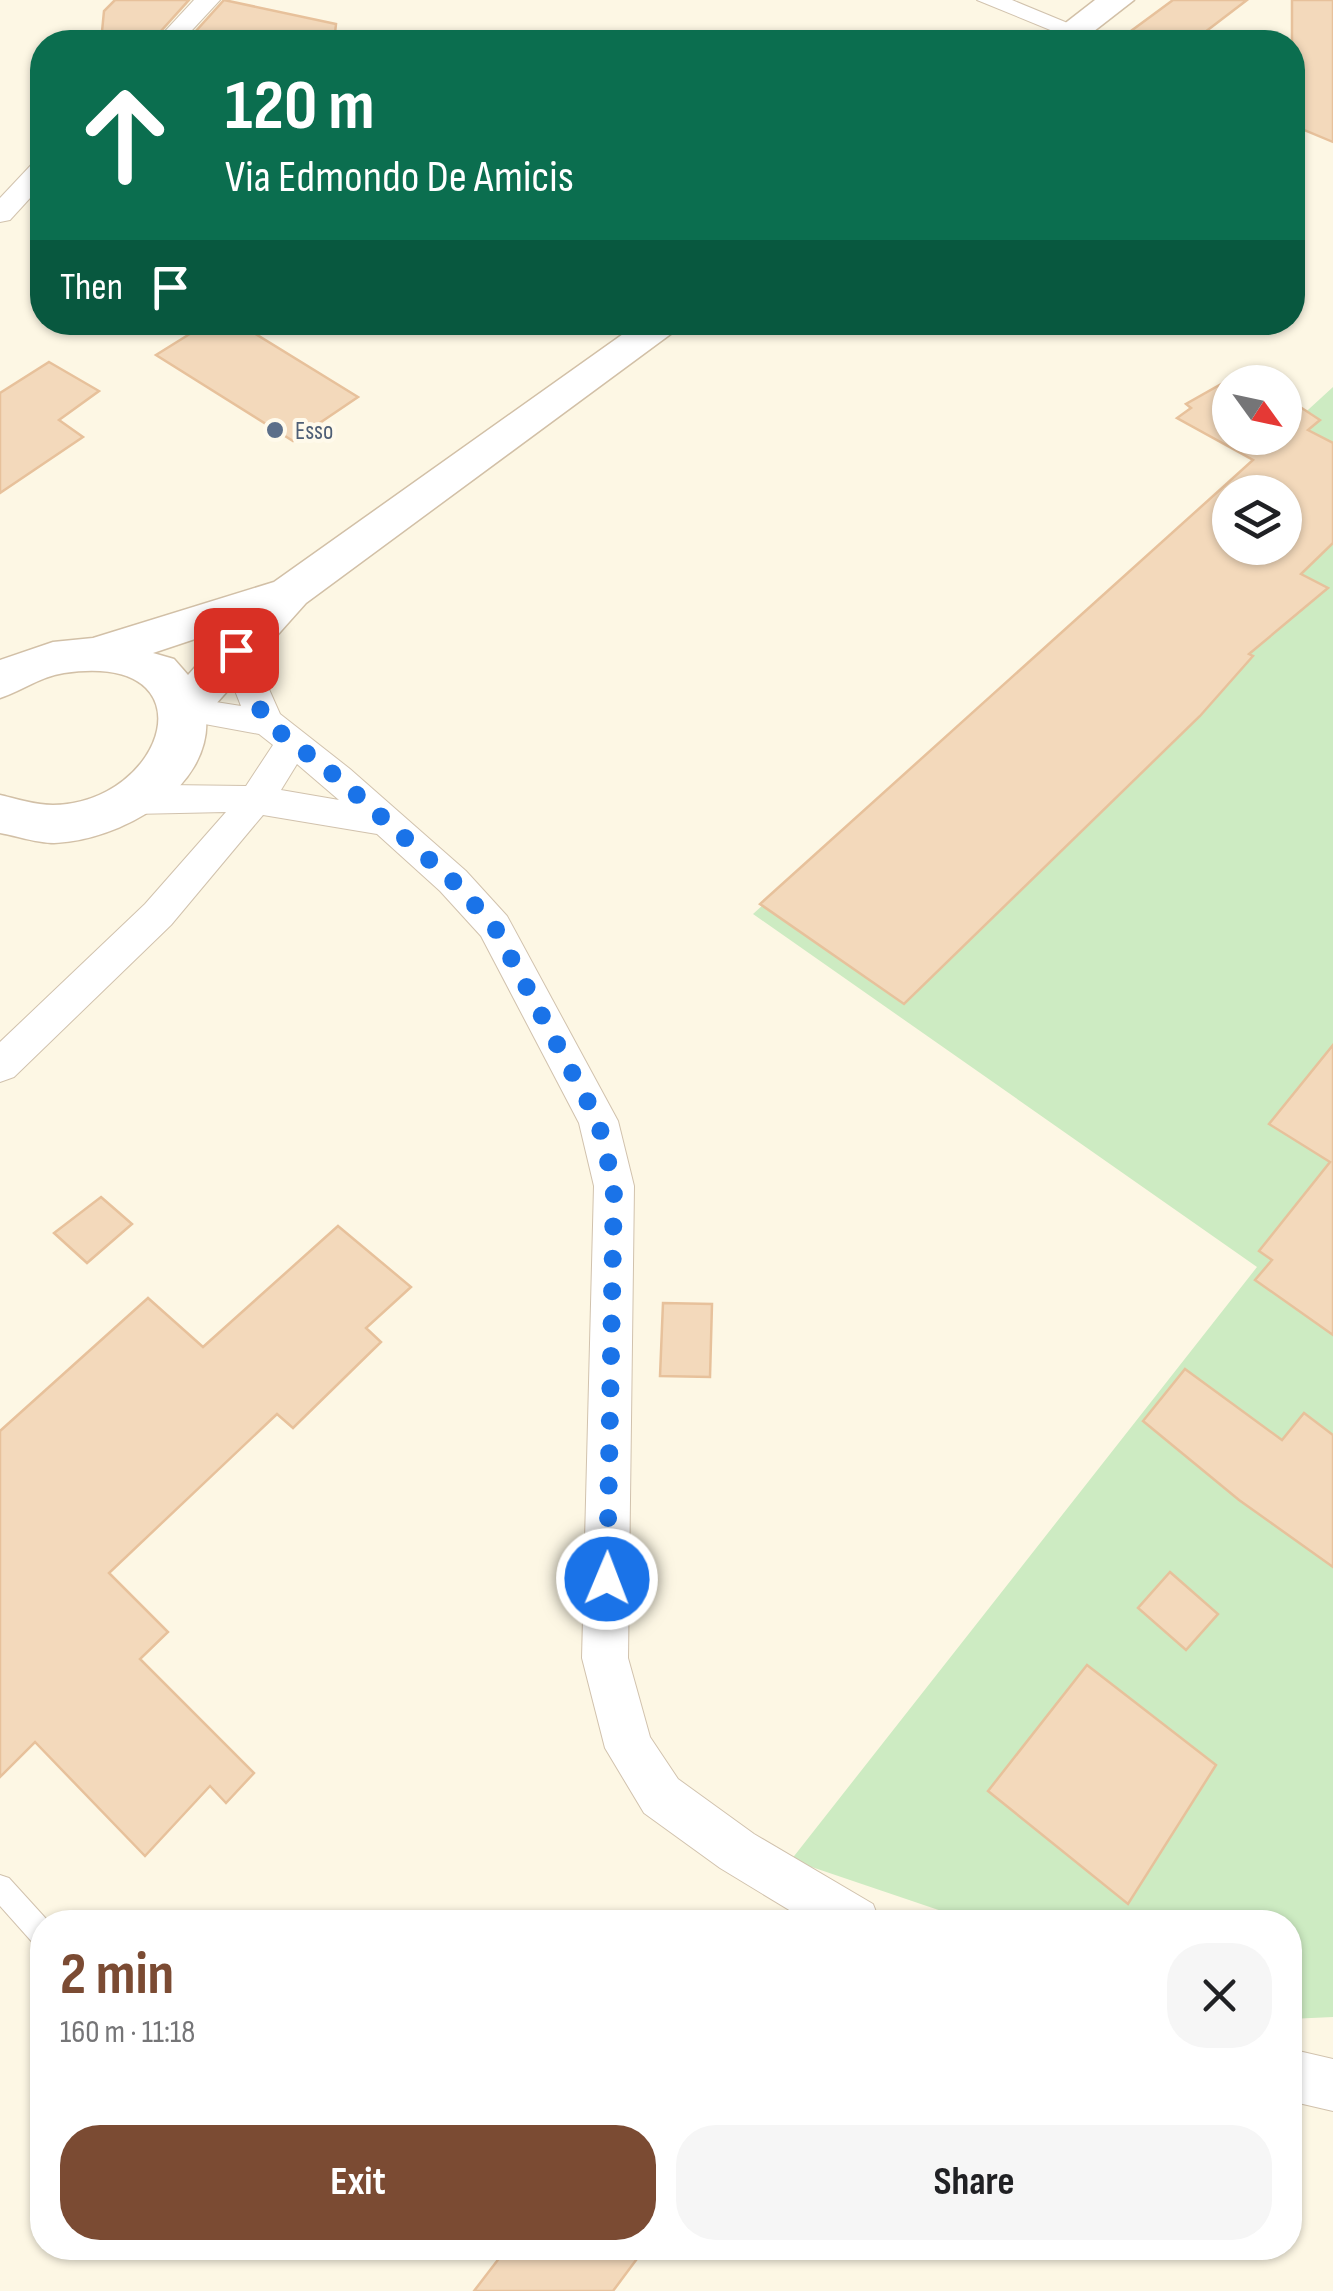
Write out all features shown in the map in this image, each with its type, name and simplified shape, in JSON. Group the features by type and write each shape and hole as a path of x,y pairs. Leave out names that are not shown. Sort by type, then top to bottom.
{"main road":[{"path":"1076,30 1117,0"},
{"path":"184,709 290,592 648,335"},
{"path":"0,681 36,662 81,655 290,592"},
{"path":"0,636 147,667 167,680 184,709 184,740 174,762 134,800 0,851"},
{"path":"0,814 43,824 74,822"}],"street":[{"path":"179,30 208,0"},
{"path":"989,0 1051,30"},
{"path":"0,214 30,183"},
{"path":"236,650 247,686 280,733 338,778 382,822 453,881 494,926 598,1121 614,1186 606,1658 629,1748 661,1796 737,1851 835,1910"},
{"path":"184,709 280,733"},
{"path":"0,1066 216,856 260,798 280,733"},
{"path":"134,800 201,794 260,798 382,822"},
{"path":"1302,2079 1333,2085"}],"lane":[{"path":"0,1887 30,1921"}],"green space":[{"path":"1333,387 1333,2017 1302,2018 1302,1910 939,1910 791,1860 1257,1267 753,914 1212,497 1212,565 1302,565 1302,475 1236,475 1258,455 1302,455 1302,415"}],"building":[{"path":"115,0 189,0 162,30 102,30 104,11"},
{"path":"224,0 336,24 335,30 197,30"},
{"path":"1173,0 1247,0 1208,30 1132,30"},
{"path":"1292,0 1333,0 1333,142 1305,130 1305,30 1292,30"},
{"path":"188,335 257,335 358,397 293,441 156,355"},
{"path":"49,362 99,391 59,420 83,437 0,493 0,393"},
{"path":"1212,389 1212,437 1177,418 1191,408 1186,404"},
{"path":"1302,408 1320,420 1308,430 1333,443 1333,543 1301,574 1328,588 1249,654 1253,656 1200,716 904,1004 760,904 1212,497 1212,565 1302,565 1302,475 1236,475 1253,460 1244,455 1302,455"},
{"path":"1333,1045 1333,1335 1255,1280 1272,1260 1259,1251 1330,1162 1269,1124"},
{"path":"101,1197 132,1224 87,1263 54,1233"},
{"path":"338,1226 411,1287 366,1328 381,1342 293,1428 277,1414 109,1573 168,1632 140,1659 254,1773 226,1803 210,1786 145,1856 35,1742 0,1777 0,1431 148,1298 203,1347"},
{"path":"663,1303 712,1304 710,1377 660,1376"},
{"path":"1185,1369 1282,1440 1304,1413 1333,1435 1333,1567 1239,1500 1143,1421"},
{"path":"1170,1572 1218,1614 1186,1650 1138,1608"},
{"path":"1087,1665 1216,1765 1128,1904 988,1791"},
{"path":"498,2260 636,2260 613,2291 474,2291"}],"place":[{"name":"Esso","path":"275,430"}],"route":[{"path":"236,650 247,686 268,723 338,778 382,822 453,881 494,926 598,1121 614,1186 607,1579"}]}
